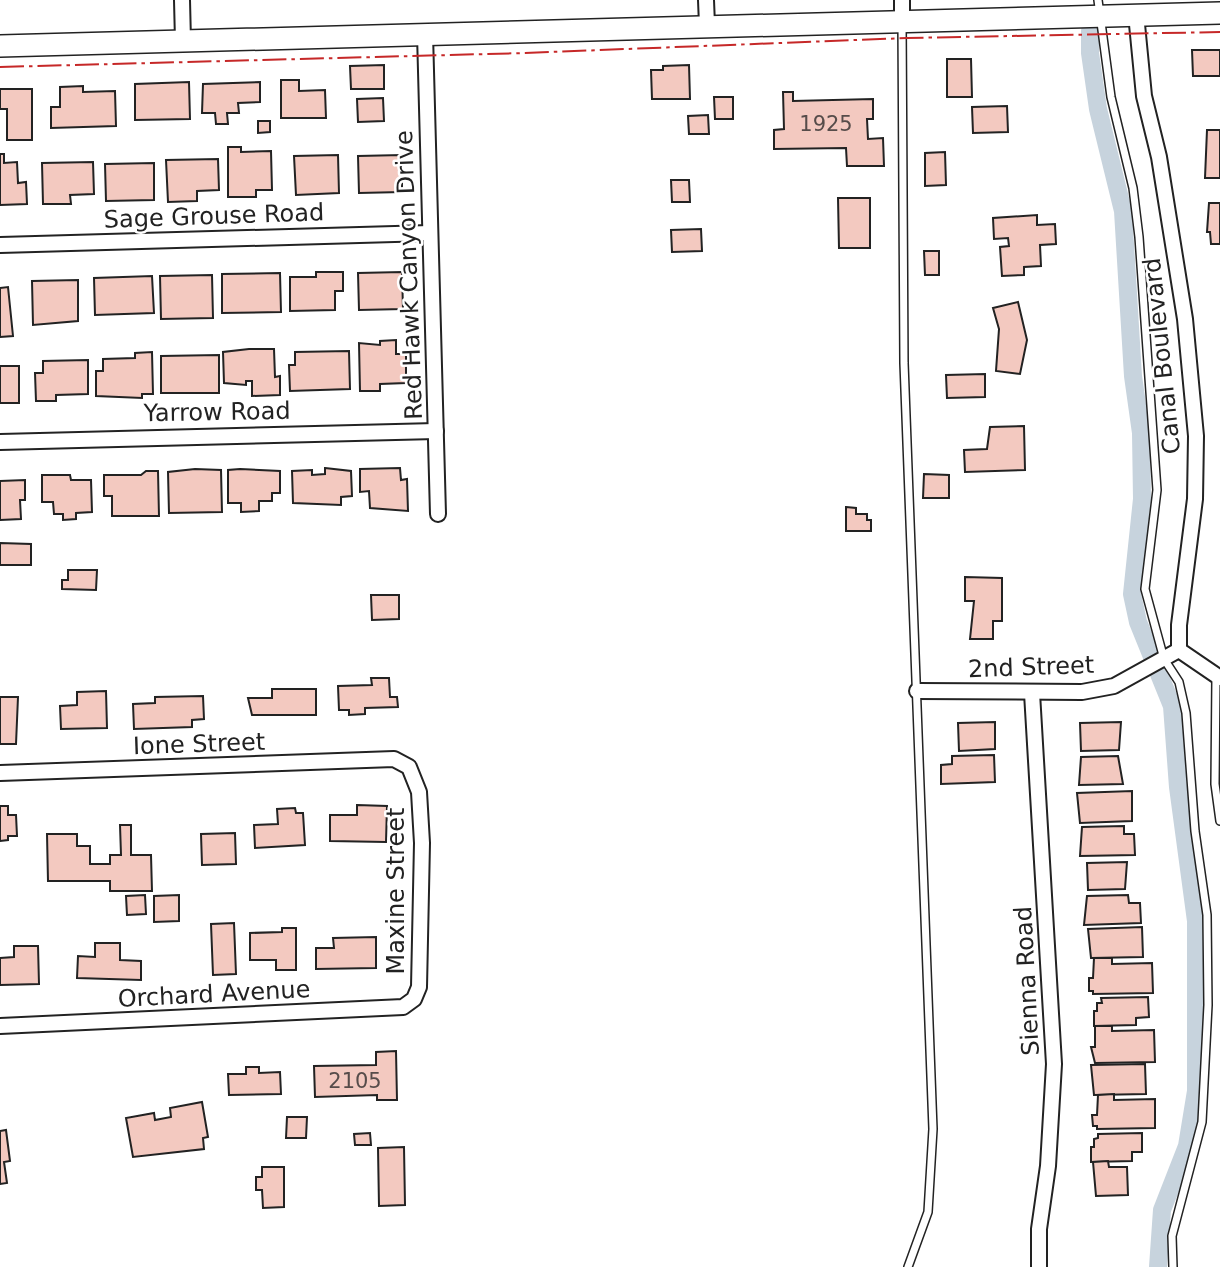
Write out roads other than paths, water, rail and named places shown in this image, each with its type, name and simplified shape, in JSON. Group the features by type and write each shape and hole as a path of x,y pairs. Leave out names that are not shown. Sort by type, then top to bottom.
{"street":[{"path":"182,0 183,41"},
{"path":"706,0 707,24"},
{"path":"0,46 707,24 902,10 1100,7 1143,12 1220,13"},
{"name":"Canal Boulevard","path":"1143,12 1144,96 1159,157 1185,319 1195,422 1195,499 1178,625 1180,650"},
{"name":"Red Hawk Canyon Drive","path":"425,34 438,514"},
{"name":"Sage Grouse Road","path":"0,245 430,233"},
{"name":"Yarrow Road","path":"0,442 43,438 436,431"},
{"path":"1180,650 1218,677"},
{"name":"2nd Street","path":"916,691 1082,692 1103,688 1143,671 1180,650"},
{"name":"Sienna Road","path":"1032,693 1054,1065 1048,1166 1039,1229 1039,1267"},
{"name":"Ione Street","path":"0,774 399,760"},
{"name":"Maxine Street","path":"399,760 412,772 419,792 422,843 419,986"},
{"name":"Orchard Avenue","path":"0,1026 398,1009 411,1002 419,986"}],"lane":[{"path":"1100,7 1111,97 1133,188 1139,237 1157,490 1144,578 1147,601 1164,659 1178,682 1186,713 1195,831 1207,915 1208,1005 1202,1122 1172,1236 1173,1267"},
{"path":"902,10 904,363 933,1129 928,1212 908,1267"},
{"path":"1218,677 1215,784 1220,821"}],"waterway":[{"path":"1090,31 1090,53 1098,109 1123,211 1133,376 1141,433 1142,499 1132,594 1138,622 1172,706 1178,787 1196,921 1196,1091 1187,1146 1162,1210 1158,1267"}]}
